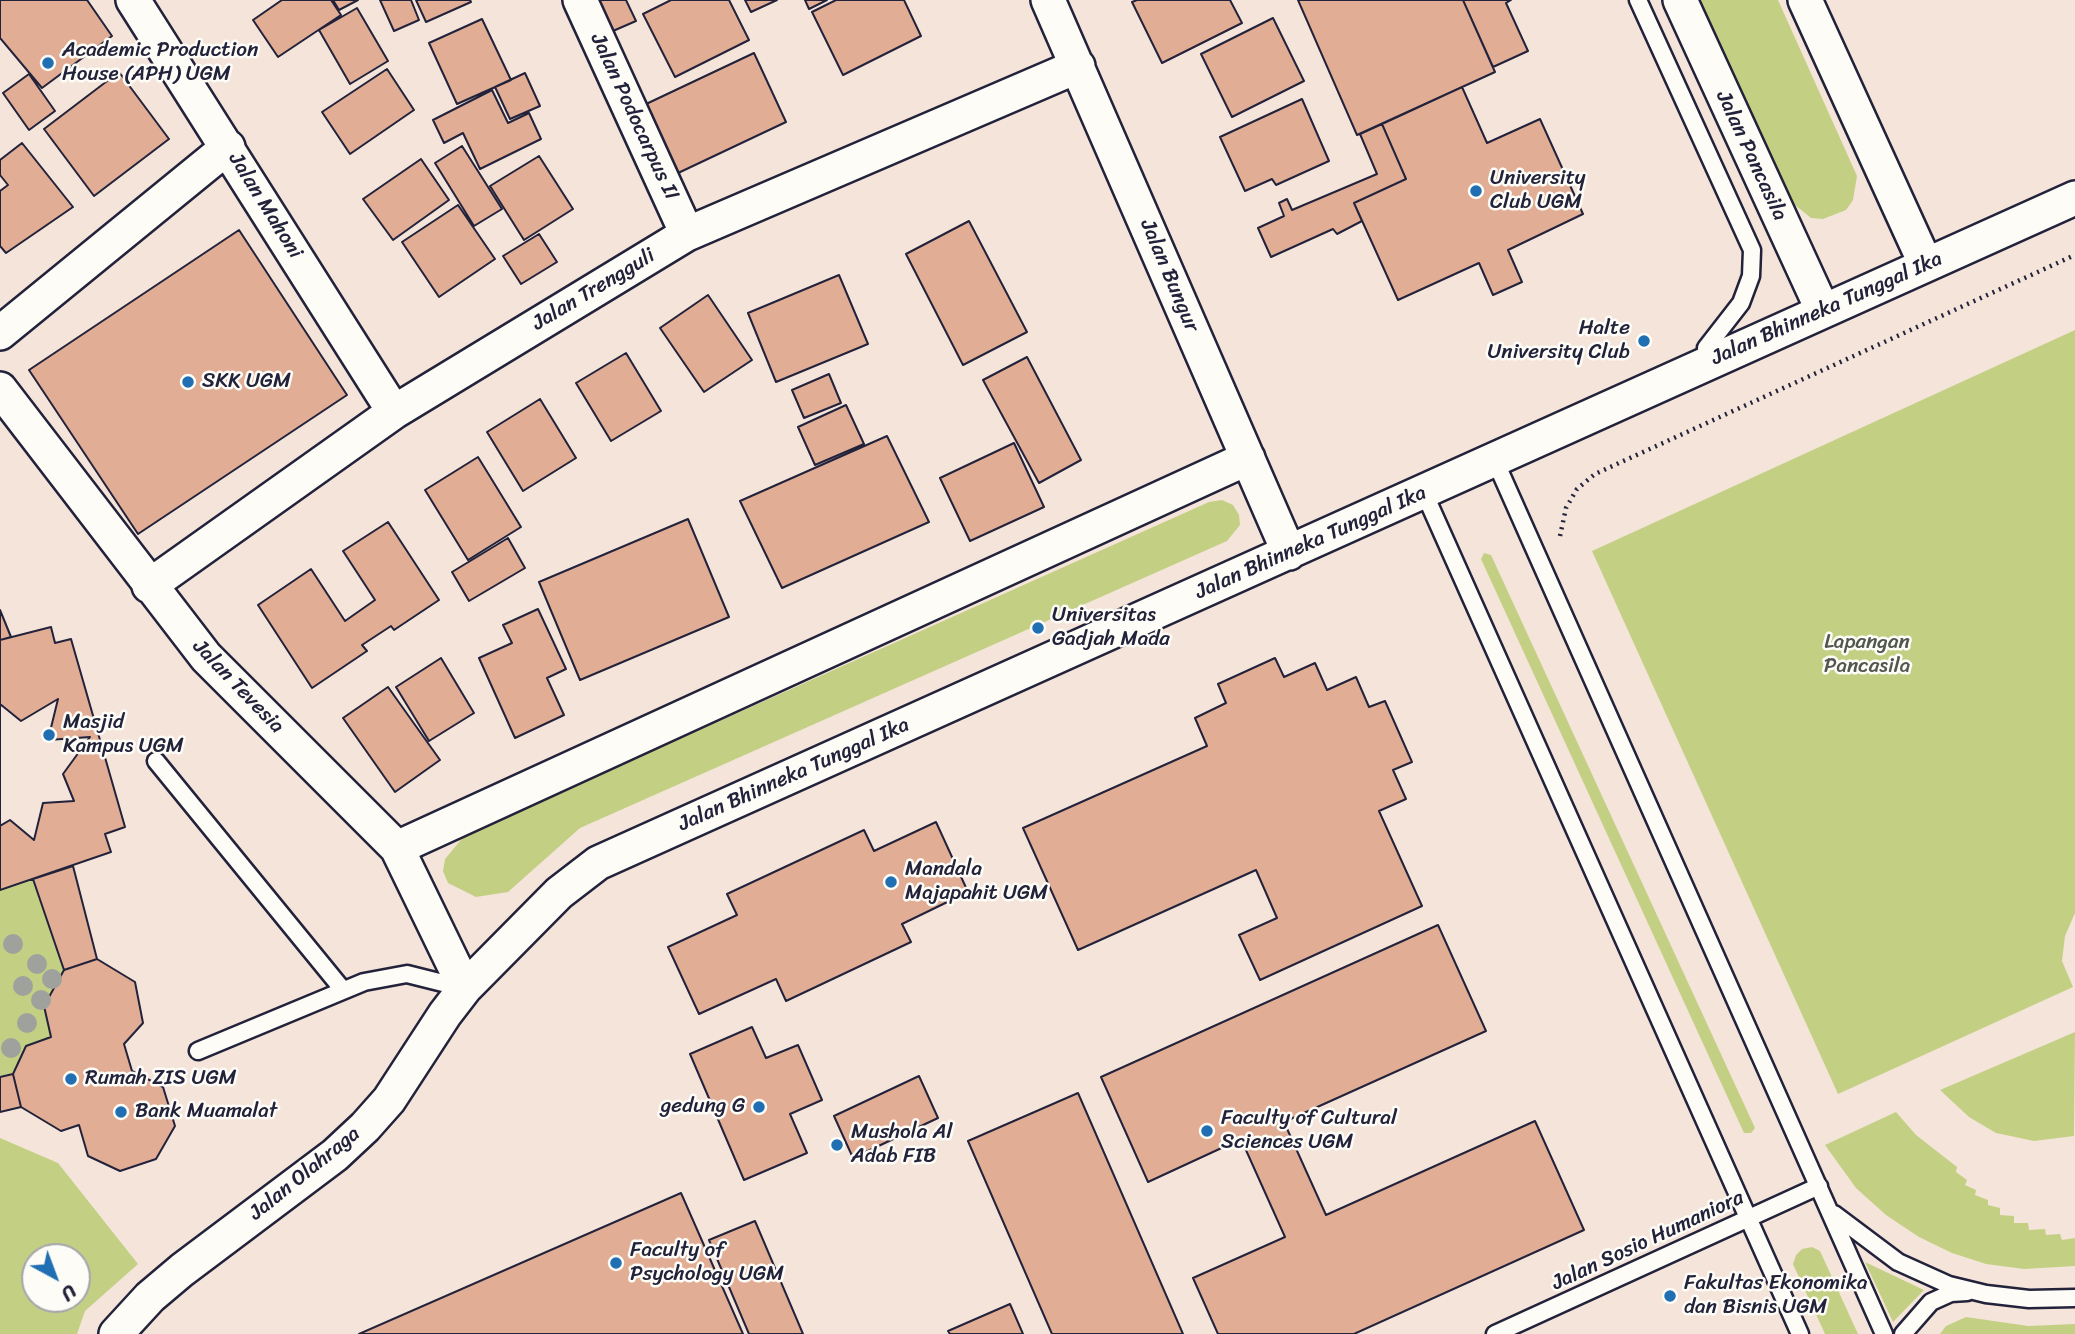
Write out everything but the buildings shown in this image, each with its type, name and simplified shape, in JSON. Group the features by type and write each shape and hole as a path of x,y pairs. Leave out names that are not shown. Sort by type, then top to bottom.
{"street":[{"name":"Jalan Mahoni","path":"133,0 394,412"},
{"name":"Jalan Podocarpus II","path":"580,0 687,233"},
{"name":"Jalan Bungur","path":"1048,0 1286,547"},
{"name":"Jalan Pancasila","path":"1680,0 1820,304"},
{"path":"1805,0 1923,258"},
{"name":"Jalan Trengguli","path":"149,586 394,412 687,233 1078,66"},
{"path":"0,333 228,147"},
{"name":"Jalan Bhinneka Tunggal Ika","path":"465,988 559,893 598,863 1820,304 1923,258 2075,198"},
{"name":"Jalan Bhinneka Tunggal Ika","path":"1492,453 1706,348 1820,304"},
{"name":"Jalan Tevesia","path":"0,389 206,657 397,848 465,988"},
{"path":"397,848 1248,458"},
{"name":"Jalan Olahraga","path":"116,1334 150,1297 182,1270 335,1155 365,1127 389,1100 465,988"}],"lane":[{"path":"1638,0 1752,250 1751,276 1741,303 1706,348"},
{"path":"1492,453 1884,1334"},
{"path":"1421,485 1800,1334"},
{"path":"156,761 342,990"},
{"path":"198,1051 342,990 407,974 465,988"},
{"name":"Jalan Sosio Humaniora","path":"1495,1334 1818,1186"},
{"path":"1828,1208 1849,1227 1898,1262 1973,1292"},
{"path":"1903,1334 1931,1302 1951,1293 1973,1292 2029,1299 2075,1298"}],"path":[{"path":"1562,546 1560,533 1566,508 1577,489 1595,474 2075,255"}],"shaded area":[{"name":"Universitas Gadjah Mada","path":"0,0 2075,0 2075,1334 0,1334"}],"green space":[{"path":"1699,0 1778,0 1857,176 1853,200 1846,210 1823,219 1811,218 1790,201"},
{"name":"Lapangan Pancasila","path":"2075,330 2075,913 2065,936 2062,961 2073,987 1838,1094 1592,551"},
{"path":"1222,500 1233,505 1239,515 1240,525 1227,541 580,828 508,892 476,897 448,883 443,871 445,859 465,835 1209,502"},
{"path":"1484,553 1491,555 1755,1128 1751,1133 1744,1133 1481,559"},
{"path":"33,879 64,970 44,1006 51,1037 26,1046 13,1074 0,1077 0,890"},
{"path":"2075,1032 2074,1136 2034,1141 1996,1133 1969,1117 1940,1090"},
{"path":"1896,1112 1916,1135 1957,1167 1956,1172 1967,1180 1965,1185 1976,1190 1975,1195 1988,1200 1988,1205 2000,1208 2000,1215 2014,1216 2014,1223 2028,1223 2029,1230 2045,1229 2046,1235 2060,1234 2062,1240 2075,1238 2075,1266 2024,1269 1986,1264 1952,1253 1919,1237 1886,1215 1856,1188 1825,1145"},
{"path":"0,1138 58,1163 138,1264 91,1306 91,1243 21,1243 21,1313 84,1313 77,1334 0,1334"},
{"path":"1812,1247 1820,1251 1858,1334 1825,1334 1793,1264 1802,1249"},
{"path":"1865,1262 1924,1290 1893,1322"},
{"path":"1966,1317 2028,1326 2075,1324 2075,1334 1940,1334 1946,1326"}],"place":[{"name":"Academic Production House (APH) UGM","path":"48,63"},
{"name":"University Club UGM","path":"1476,191"},
{"name":"Halte University Club","path":"1644,341"},
{"name":"SKK UGM","path":"188,382"},
{"name":"Universitas Gadjah Mada","path":"1038,628"},
{"name":"Masjid Kampus UGM","path":"49,735"},
{"name":"Mandala Majapahit UGM","path":"891,882"},
{"name":"Rumah ZIS UGM","path":"71,1079"},
{"name":"gedung G","path":"759,1107"},
{"name":"Bank Muamalat","path":"121,1112"},
{"name":"Faculty of Cultural Sciences UGM","path":"1207,1131"},
{"name":"Mushola Al Adab FIB","path":"837,1145"},
{"name":"Faculty of Psychology UGM","path":"616,1263"},
{"name":"Fakultas Ekonomika dan Bisnis UGM","path":"1670,1296"}]}
